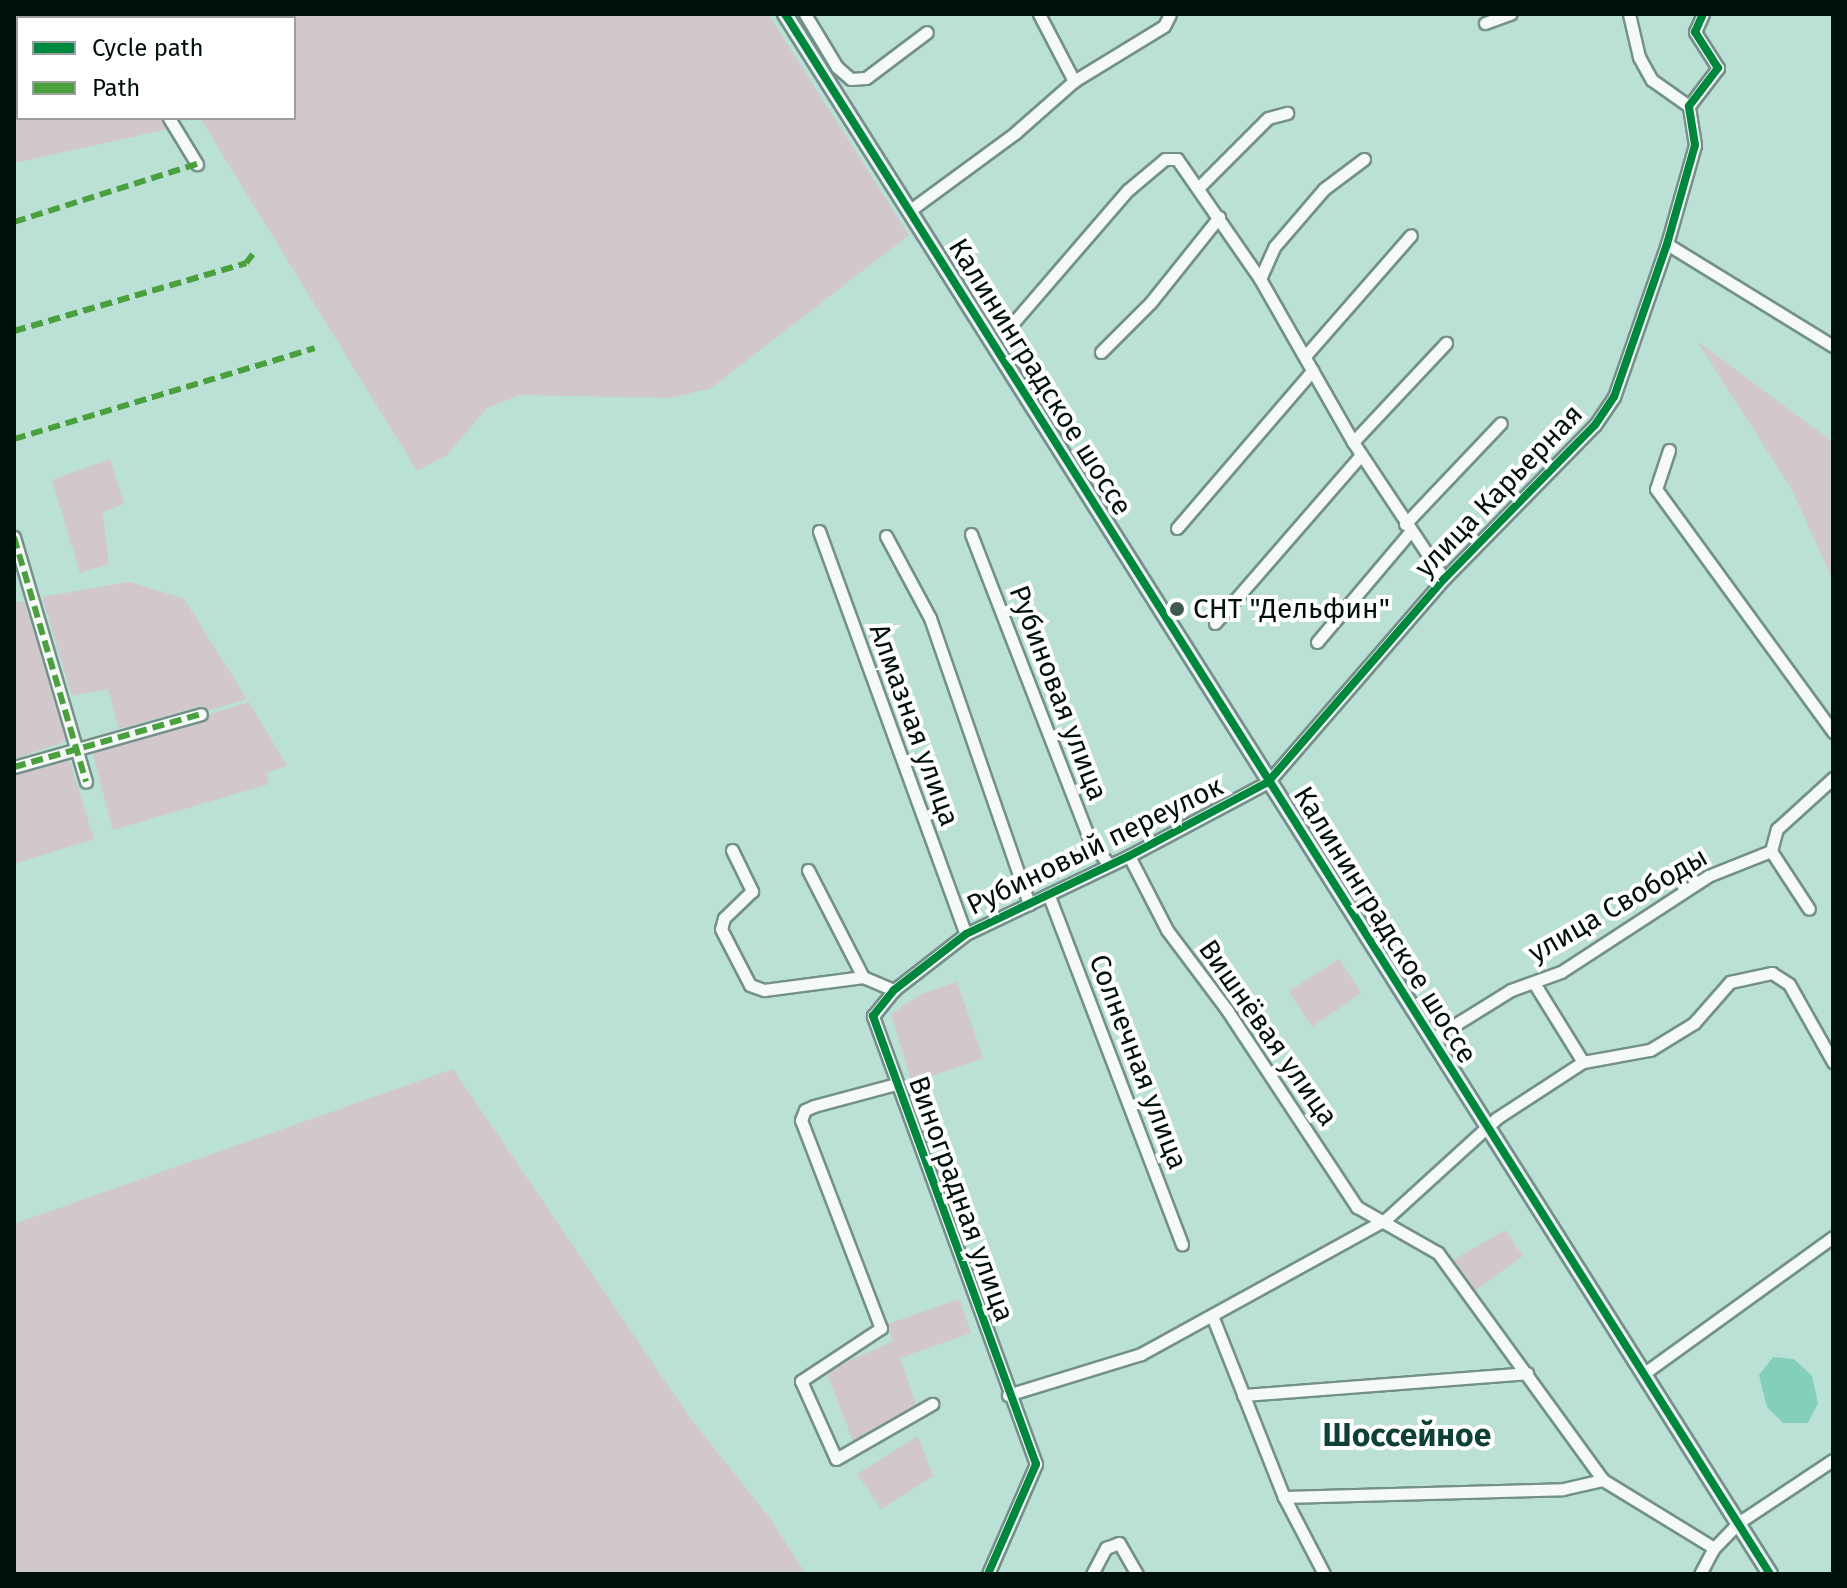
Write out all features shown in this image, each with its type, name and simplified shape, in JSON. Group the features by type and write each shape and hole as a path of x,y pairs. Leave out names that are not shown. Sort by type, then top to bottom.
{"main road":[{"name":"Калининградское шоссе","path":"785,14 1770,1574"}],"street":[{"path":"805,14 837,67 851,79 866,78 927,32"},
{"path":"1039,14 1074,81"},
{"path":"909,211 1015,133 1074,81 1164,26 1170,14"},
{"path":"1485,23 1510,14"},
{"path":"1629,14 1639,57 1652,80 1689,106 1718,68 1695,32 1703,14"},
{"name":"улица Карьерная","path":"1268,782 1444,579 1595,425 1614,397 1667,244 1695,145 1689,106"},
{"path":"1198,188 1268,118 1287,113"},
{"path":"170,120 197,164"},
{"path":"1007,330 1128,190 1165,159 1177,159 1260,279 1353,442 1444,579"},
{"path":"1260,279 1275,246 1324,189 1364,159"},
{"path":"1101,352 1151,302 1219,217"},
{"path":"1306,355 1411,235"},
{"path":"1667,244 1833,346"},
{"path":"1353,442 1446,343"},
{"path":"1177,528 1313,370"},
{"path":"1317,642 1408,528 1501,423"},
{"path":"1669,450 1656,489 1833,732"},
{"path":"1215,623 1361,455"},
{"name":"Алмазная улица","path":"819,531 966,934"},
{"name":"Рубиновая улица","path":"971,534 1089,839 1109,865"},
{"path":"886,536 930,618 1029,904"},
{"path":"14,537 86,782"},
{"path":"14,767 201,714"},
{"path":"1809,909 1771,851 1777,829 1833,778"},
{"name":"Рубиновый переулок","path":"873,1016 894,990 966,934 1129,856 1268,782"},
{"path":"732,850 752,891 724,918 721,929 750,985 764,990 863,977 894,990"},
{"name":"улица Свободы","path":"1432,1039 1511,990 1561,972 1708,876 1771,851"},
{"name":"Вишнёвая улица","path":"1129,856 1167,930 1227,1010 1357,1207 1385,1220 1438,1253 1603,1480"},
{"path":"808,870 863,977"},
{"name":"Солнечная улица","path":"1049,896 1182,1245"},
{"path":"1008,1395 1100,1364 1117,1364 1213,1318 1385,1220 1487,1127 1583,1062 1650,1050 1694,1023 1730,982 1772,973 1789,984 1833,1062"},
{"path":"1534,983 1583,1062"},
{"name":"Виноградная улица","path":"873,1016 1008,1395 1036,1464 988,1574"},
{"path":"896,1084 814,1106 805,1110 801,1120 881,1328 801,1381 836,1459 932,1404"},
{"path":"1643,1374 1833,1237"},
{"path":"1213,1318 1284,1497 1324,1574"},
{"path":"1243,1395 1527,1373"},
{"path":"1700,1574 1714,1548 1738,1523 1833,1460"},
{"path":"1284,1497 1563,1489 1603,1480 1714,1548"},
{"path":"1092,1574 1106,1548 1119,1543 1137,1574"}],"shaded area":[{"path":"14,14 57,16 16,16 16,120 163,120 168,129 14,163"},
{"path":"136,14 768,14 909,235 711,388 670,398 520,395 487,408 447,455 417,471 201,120 296,120 296,16"},
{"path":"1697,341 1833,442 1833,580 1791,488"},
{"path":"110,459 124,504 103,512 109,564 80,573 52,480"},
{"path":"130,582 184,599 247,699 210,710 201,706 119,729 108,689 72,696 42,597"},
{"path":"24,601 67,741 14,759 14,603"},
{"path":"249,702 287,766 266,773 269,784 113,830 92,751"},
{"path":"69,758 94,839 14,864 14,773"},
{"path":"1339,959 1361,993 1312,1027 1289,991"},
{"path":"957,982 983,1058 912,1083 891,1014 921,994"},
{"path":"453,1069 690,1418 768,1516 806,1574 14,1574 14,1224"},
{"path":"1505,1230 1523,1256 1473,1292 1450,1262"},
{"path":"959,1299 971,1333 900,1358 917,1408 853,1441 826,1371 893,1341 888,1324"},
{"path":"1773,1357 1794,1359 1812,1376 1818,1403 1808,1423 1783,1423 1767,1407 1759,1375"},
{"path":"918,1436 933,1476 881,1509 857,1474"}],"marked path":[{"path":"14,222 197,164"},
{"path":"14,331 246,263 253,254"},
{"path":"14,439 315,348"},
{"path":"14,537 86,782"},
{"path":"14,767 201,714"}],"cycle path":[{"path":"785,14 1770,1574"},
{"path":"988,1574 1036,1464 873,1016 894,990 966,934 1129,856 1268,782 1444,579 1595,425 1614,397 1667,244 1695,145 1689,106 1718,68 1695,32 1703,14"}],"place":[{"name":"СНТ \"Дельфин\"","path":"1177,609"}],"district":[{"name":"Шоссейное","path":"1407,1435"}]}
